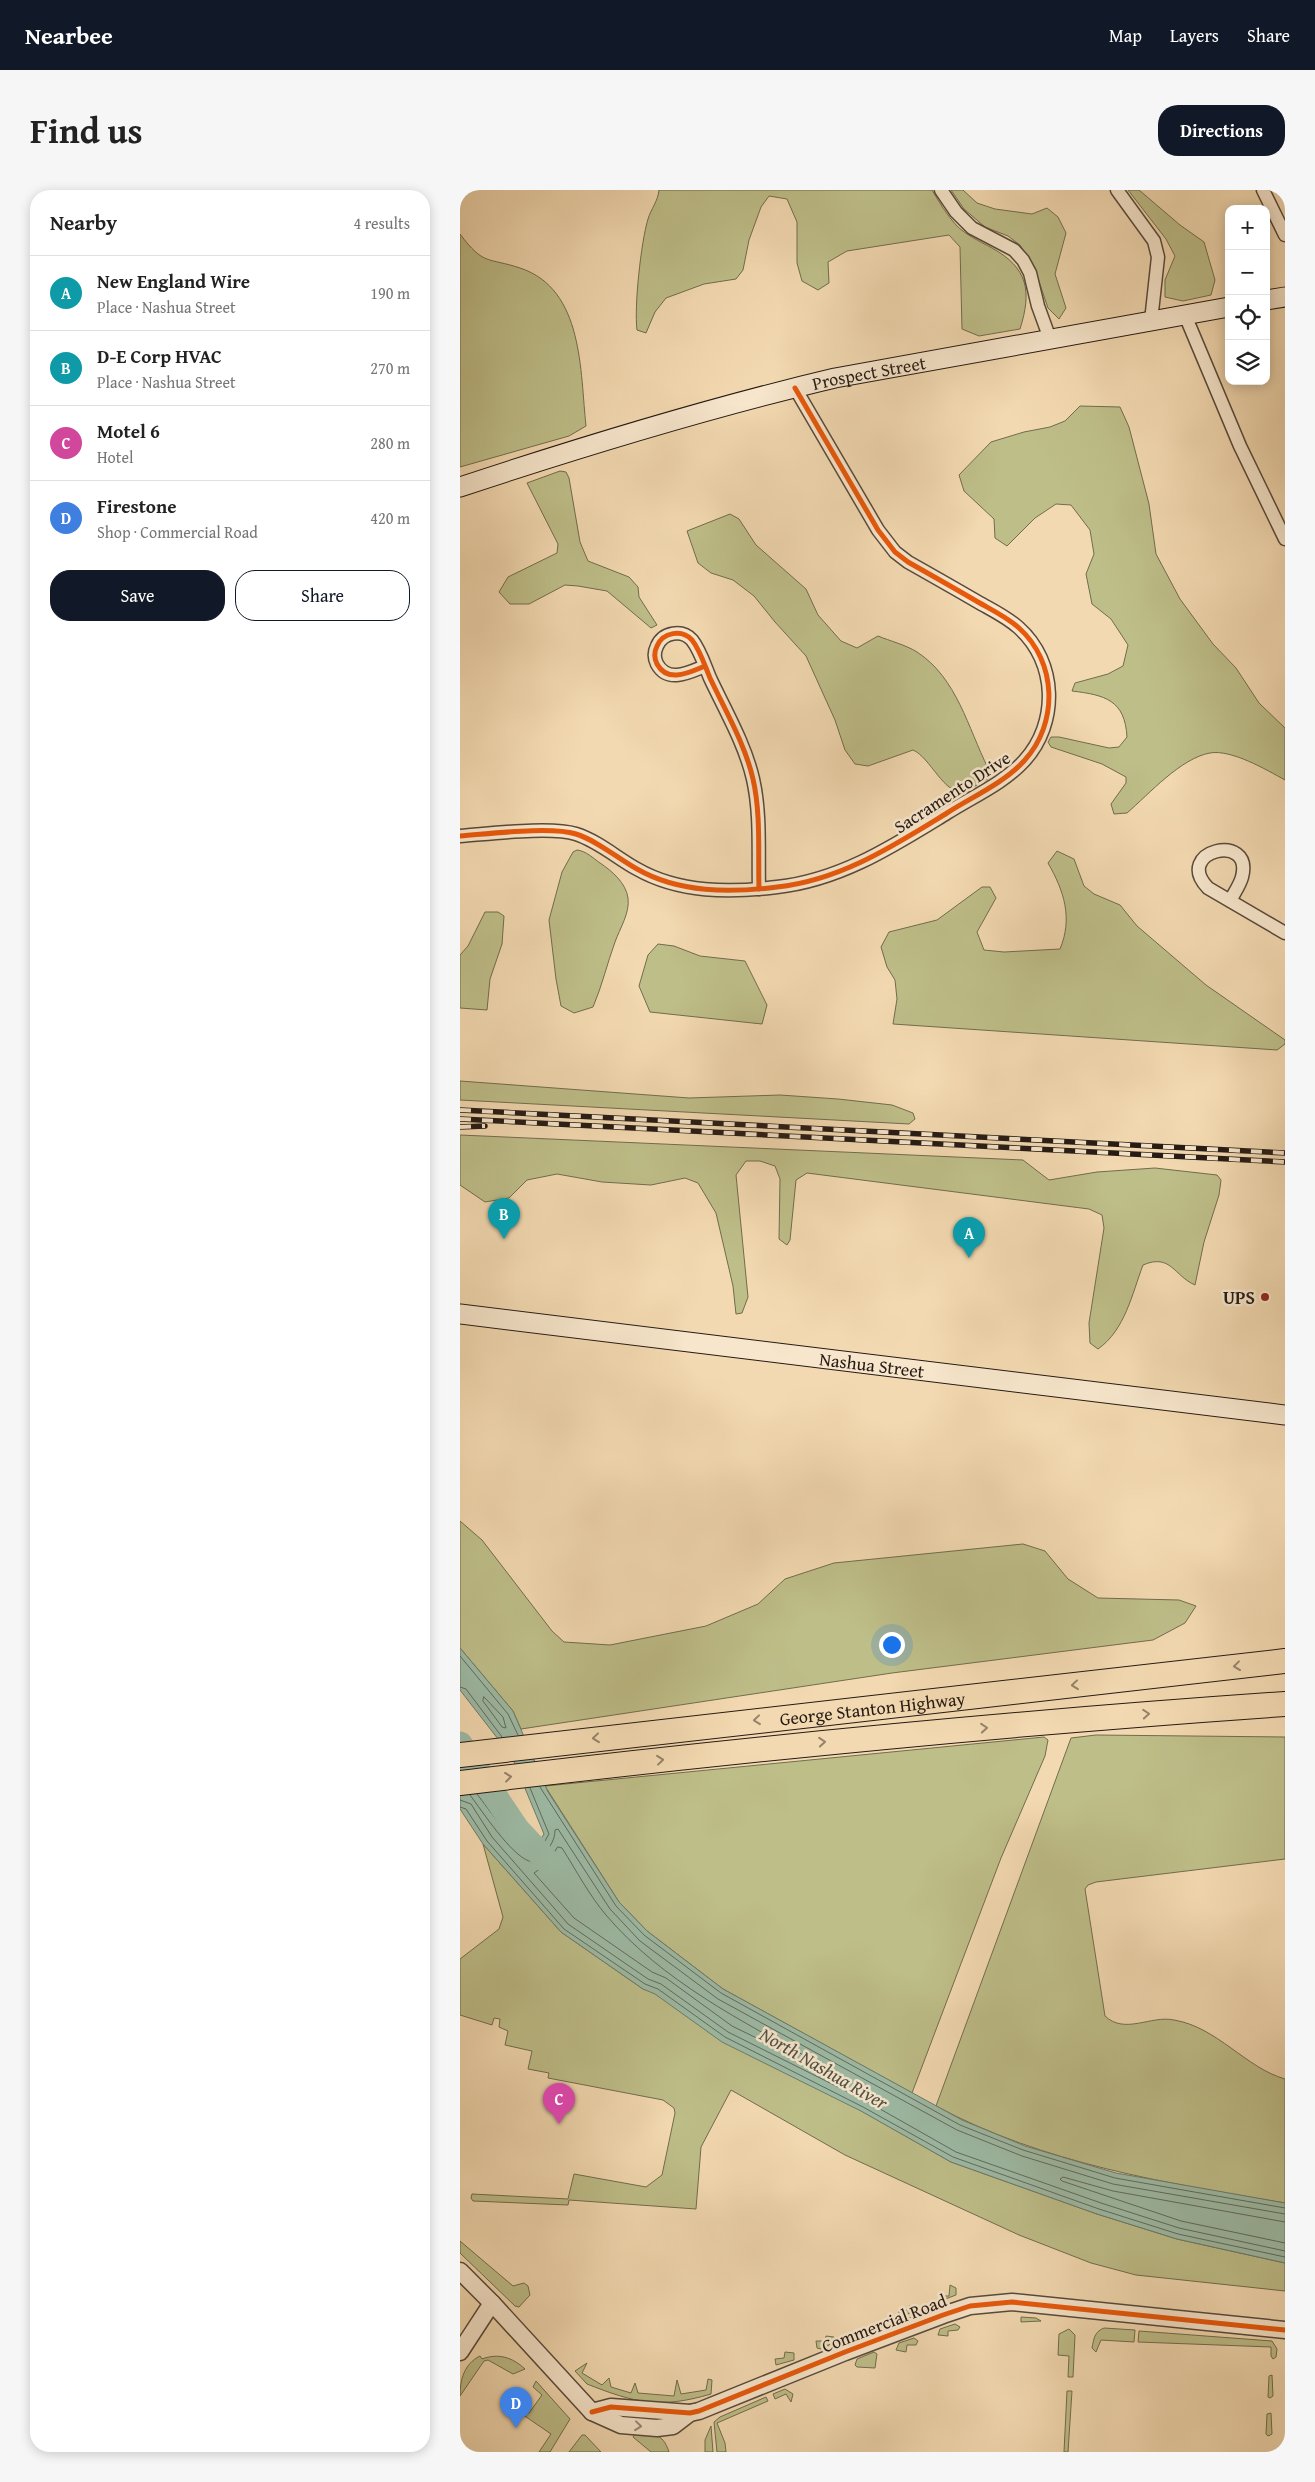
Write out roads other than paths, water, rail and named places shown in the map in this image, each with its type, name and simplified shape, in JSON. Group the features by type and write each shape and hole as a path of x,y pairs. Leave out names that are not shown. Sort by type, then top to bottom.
{"highway":[{"name":"George Stanton Highway","path":"460,1755 551,1743 1285,1661"},
{"name":"George Stanton Highway","path":"460,1783 876,1737 1109,1716 1285,1704"}],"main road":[{"path":"1270,299 1285,297"},
{"name":"Prospect Street","path":"460,487 655,424 795,388 1225,308"},
{"name":"Nashua Street","path":"460,1314 1285,1415"}],"street":[{"path":"941,190 956,212 972,228 1014,250 1023,260 1030,273 1038,306 1050,339"},
{"path":"1117,190 1154,241 1158,257 1152,321"},
{"path":"1263,190 1285,235"},
{"path":"1185,315 1244,454 1285,539"},
{"name":"Sacramento Drive","path":"460,836 564,831 586,838 646,874 674,884 722,890 759,889 805,882 855,866 875,856 1007,775 1024,760 1038,742 1046,721 1049,699 1044,666 1034,646 1020,629 1002,615 908,562 895,552 885,540 795,388"},
{"path":"705,666 743,749 754,781 759,889"},
{"path":"1230,901 1285,933"},
{"name":"Commercial Road","path":"460,2272 492,2302 592,2412 611,2407 690,2413 712,2406 887,2335 970,2306 991,2302 1012,2302 1285,2330"},
{"path":"460,2352 492,2302"}],"water":[{"path":"460,1648 513,1711 548,1792 619,1902 647,1931 723,1989 962,2120 1025,2146 1116,2173 1285,2203 1285,2263 1177,2239 1097,2214 951,2162 861,2111 722,2042 655,1994 643,1989 561,1932 483,1844 460,1809 460,1763 513,1832 533,1851 544,1834 512,1757 460,1690"}],"waterway":[{"name":"North Nashua River","path":"460,1744 517,1829 558,1873"}],"railway":[{"path":"460,1110 1285,1153"},
{"path":"460,1119 1285,1162"},
{"path":"460,1127 485,1126"}],"place":[{"name":"D-E Corp HVAC","path":"504,1239"},
{"name":"New England Wire","path":"969,1258"},
{"name":"UPS","path":"1265,1297"},
{"name":"Motel 6","path":"559,2124"},
{"name":"Firestone","path":"516,2428"}]}
